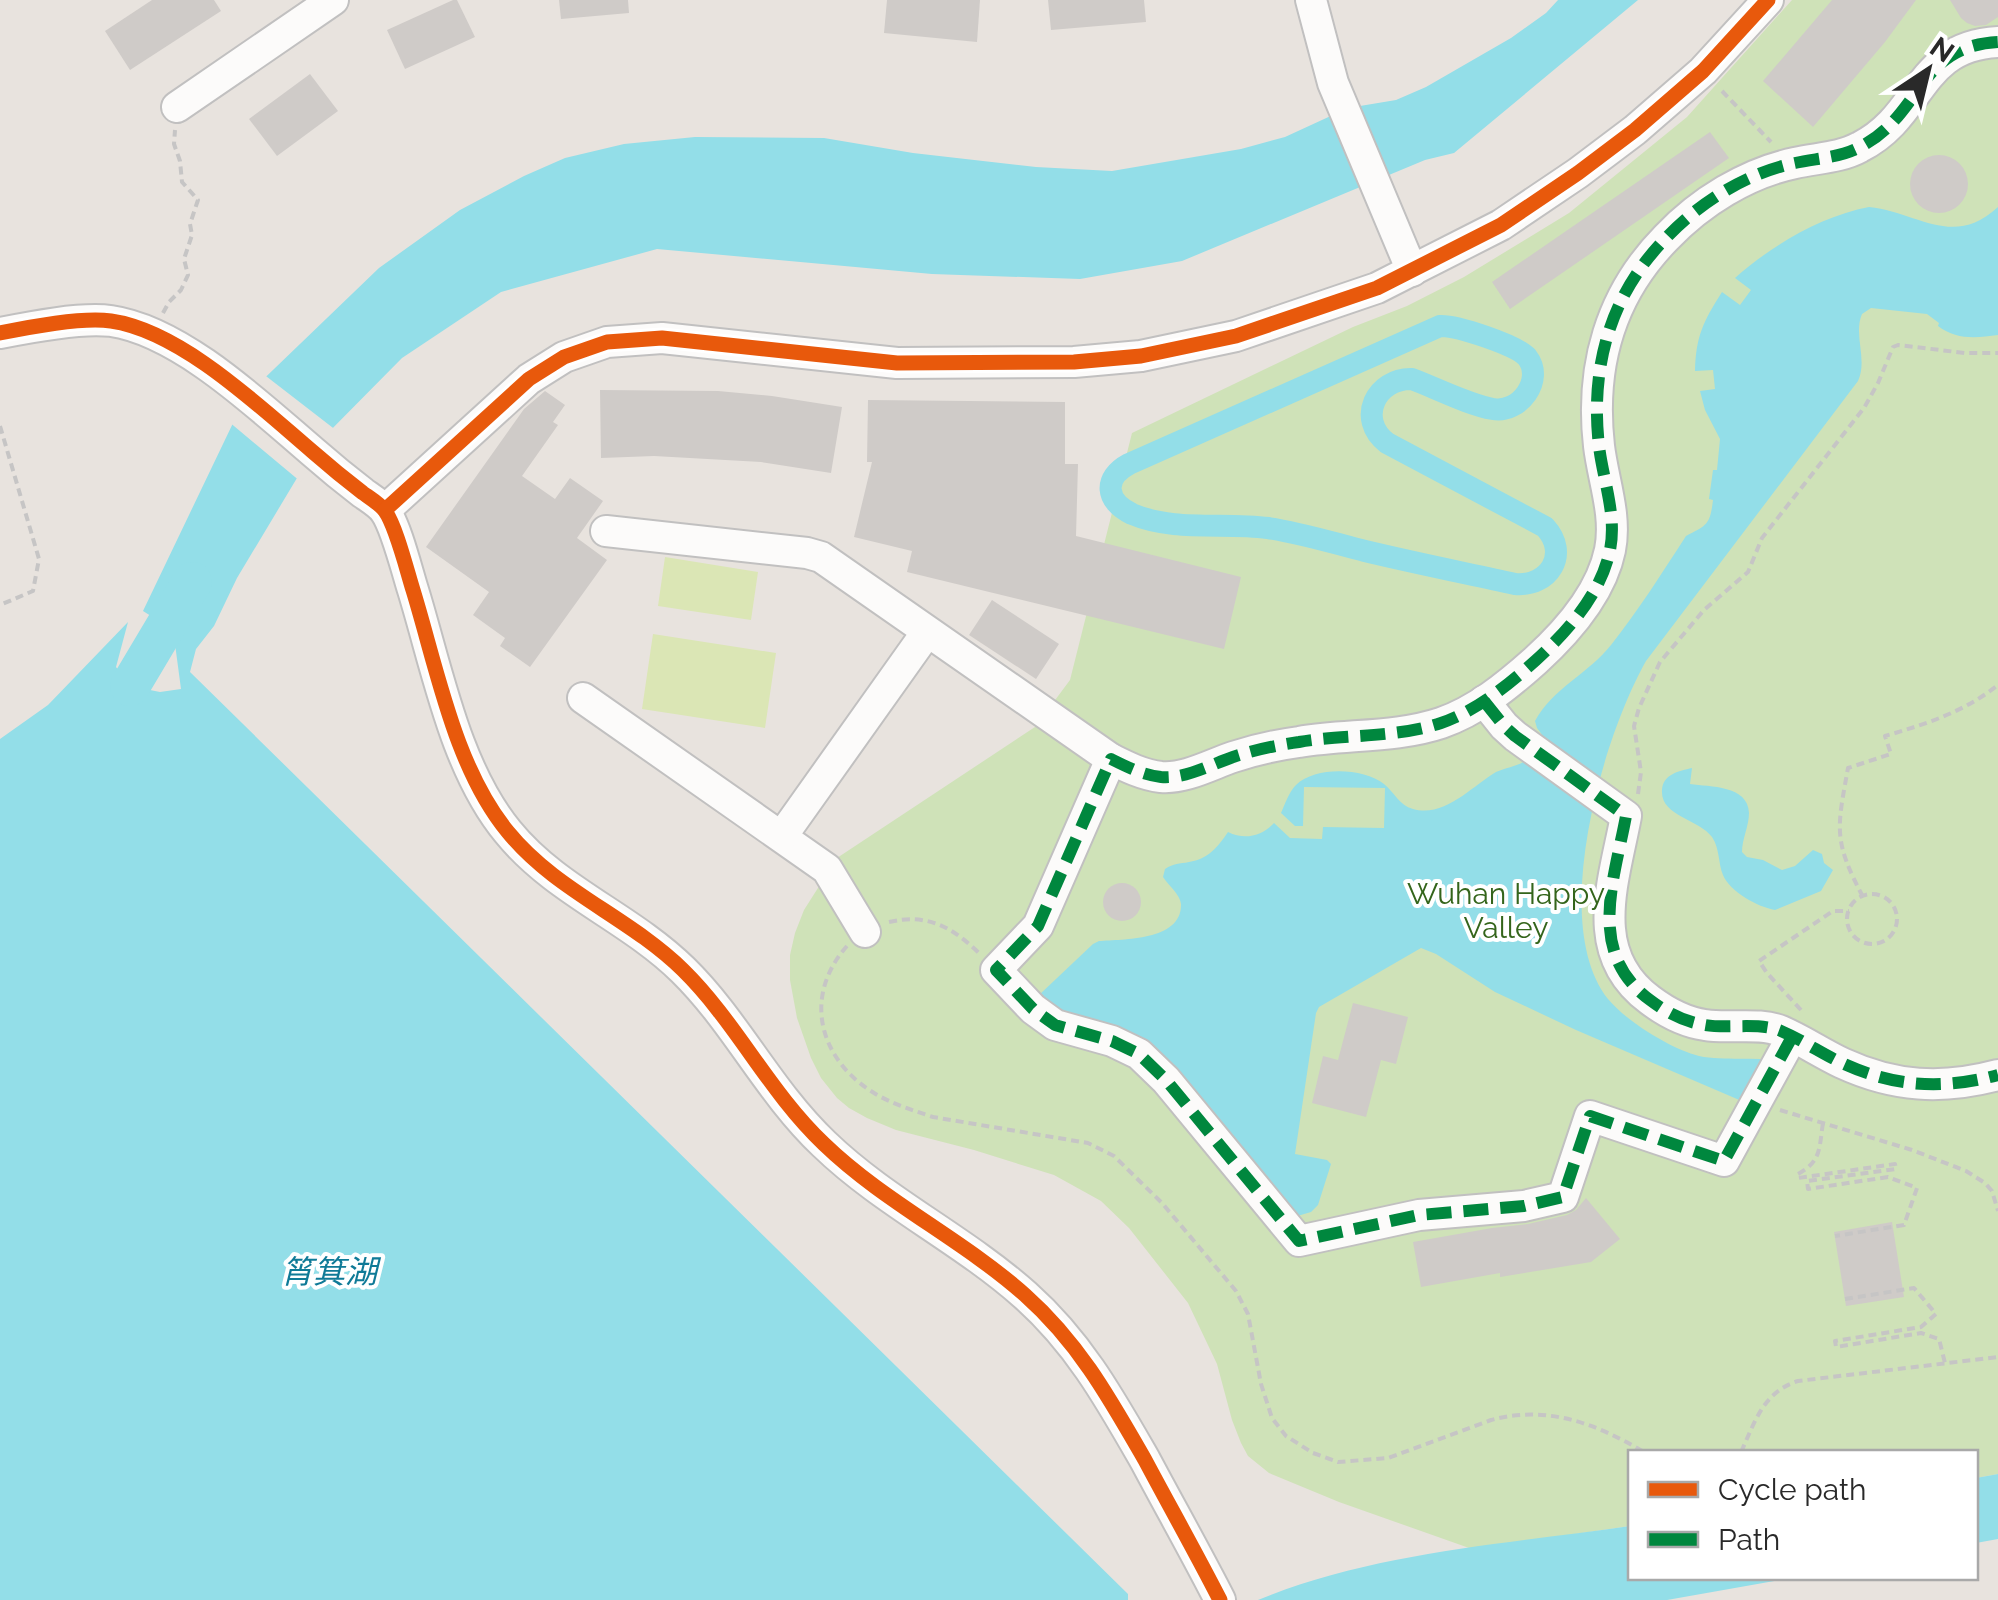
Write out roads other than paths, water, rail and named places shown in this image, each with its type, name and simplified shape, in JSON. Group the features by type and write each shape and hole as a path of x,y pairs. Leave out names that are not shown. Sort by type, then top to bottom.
{"street":[{"path":"177,106 334,0"},
{"path":"1310,0 1333,83 1412,270"},
{"path":"385,510 529,379 564,357 607,342 662,338 898,363 1091,361 1141,356 1236,336 1377,288 1501,224 1546,196 1635,130 1703,71 1768,0"},
{"path":"606,531 821,557 1111,759 1148,774 1176,776 1286,744 1425,728 1457,717 1484,701 1555,642 1588,599 1606,564 1612,535 1597,409 1604,342 1622,298 1651,254 1675,229 1737,184 1792,163 1844,154 1880,136 1946,57 1971,46 1998,42"},
{"path":"0,333 69,322 110,321 151,334 177,346 213,371 385,510 462,747 476,783 508,833 556,880 682,968 710,998 802,1121 842,1160 1006,1280 1048,1316 1090,1366 1220,1600"},
{"path":"782,836 927,632"},
{"path":"583,698 826,868 866,932"},
{"path":"1484,701 1504,726 1619,812 1608,929 1617,962 1628,980 1662,1009 1692,1022 1773,1028 1894,1082 1926,1085 1998,1076"},
{"path":"1111,759 1038,926 996,970 1054,1026 1112,1041 1138,1054 1166,1080 1298,1242 1420,1215 1524,1206 1563,1197 1590,1116 1724,1162 1792,1036"}],"water":[{"name":"筲箕湖","path":"1558,0 1638,0 1454,153 1425,160 1182,261 1080,279 932,274 657,249 501,292 402,358 318,443 237,578 214,626 196,649 190,672 1128,1594 1128,1600 0,1600 0,739 48,705 128,622 116,667 130,686 160,692 181,689 175,644 178,633 143,611 246,396 379,268 460,210 565,158 624,144 695,137 824,138 913,153 1112,171 1241,149 1285,137 1348,108 1396,100 1511,38"},
{"path":"1869,207 1950,227 1982,219 1998,207 1998,335 1952,334 1927,314 1871,308 1862,314 1858,381 1646,661 1613,735 1599,781 1582,879 1583,925 1591,966 1616,1007 1650,1033 1688,1052 1767,1062 1744,1102 1495,992 1421,948 1319,1007 1316,1013 1295,1154 1331,1164 1318,1205 1311,1212 1294,1217 1171,1072 1065,1018 1038,996 1093,944 1149,936 1172,925 1181,904 1163,877 1165,869 1207,855 1228,832 1252,836 1274,823 1290,838 1322,839 1323,827 1384,828 1385,788 1304,787 1303,826 1295,826 1281,813 1291,791 1305,779 1340,771 1364,775 1384,784 1408,807 1425,811 1447,805 1496,772 1525,761 1543,736 1535,721 1542,710 1611,645 1686,536 1709,519 1720,439 1700,391 1715,389 1713,370 1695,371 1699,339 1715,303 1722,292 1740,305 1751,290 1735,278 1781,244 1833,217"},
{"path":"1692,768 1690,784 1727,789 1747,804 1749,818 1742,852 1747,857 1782,870 1795,866 1813,850 1822,854 1824,863 1833,870 1821,891 1775,910 1738,893 1723,875 1712,837 1674,812 1663,799 1663,785 1669,777"},
{"path":"1998,1474 1998,1539 1978,1543 1978,1478"},
{"path":"1628,1526 1628,1580 1780,1580 1667,1600 1258,1600 1394,1560"}],"waterway":[{"path":"1440,326 1485,337 1521,352 1532,366 1533,376 1526,393 1512,406 1493,409 1412,379 1399,380 1380,392 1374,402 1373,423 1387,443 1545,527 1556,548 1555,558 1552,567 1538,580 1515,584 1268,528 1148,520 1123,509 1112,496 1111,483 1129,464 1440,326"},
{"path":"130,686 192,582"}],"park label":[{"name":"Wuhan Happy Valley","path":"1506,910"}]}
